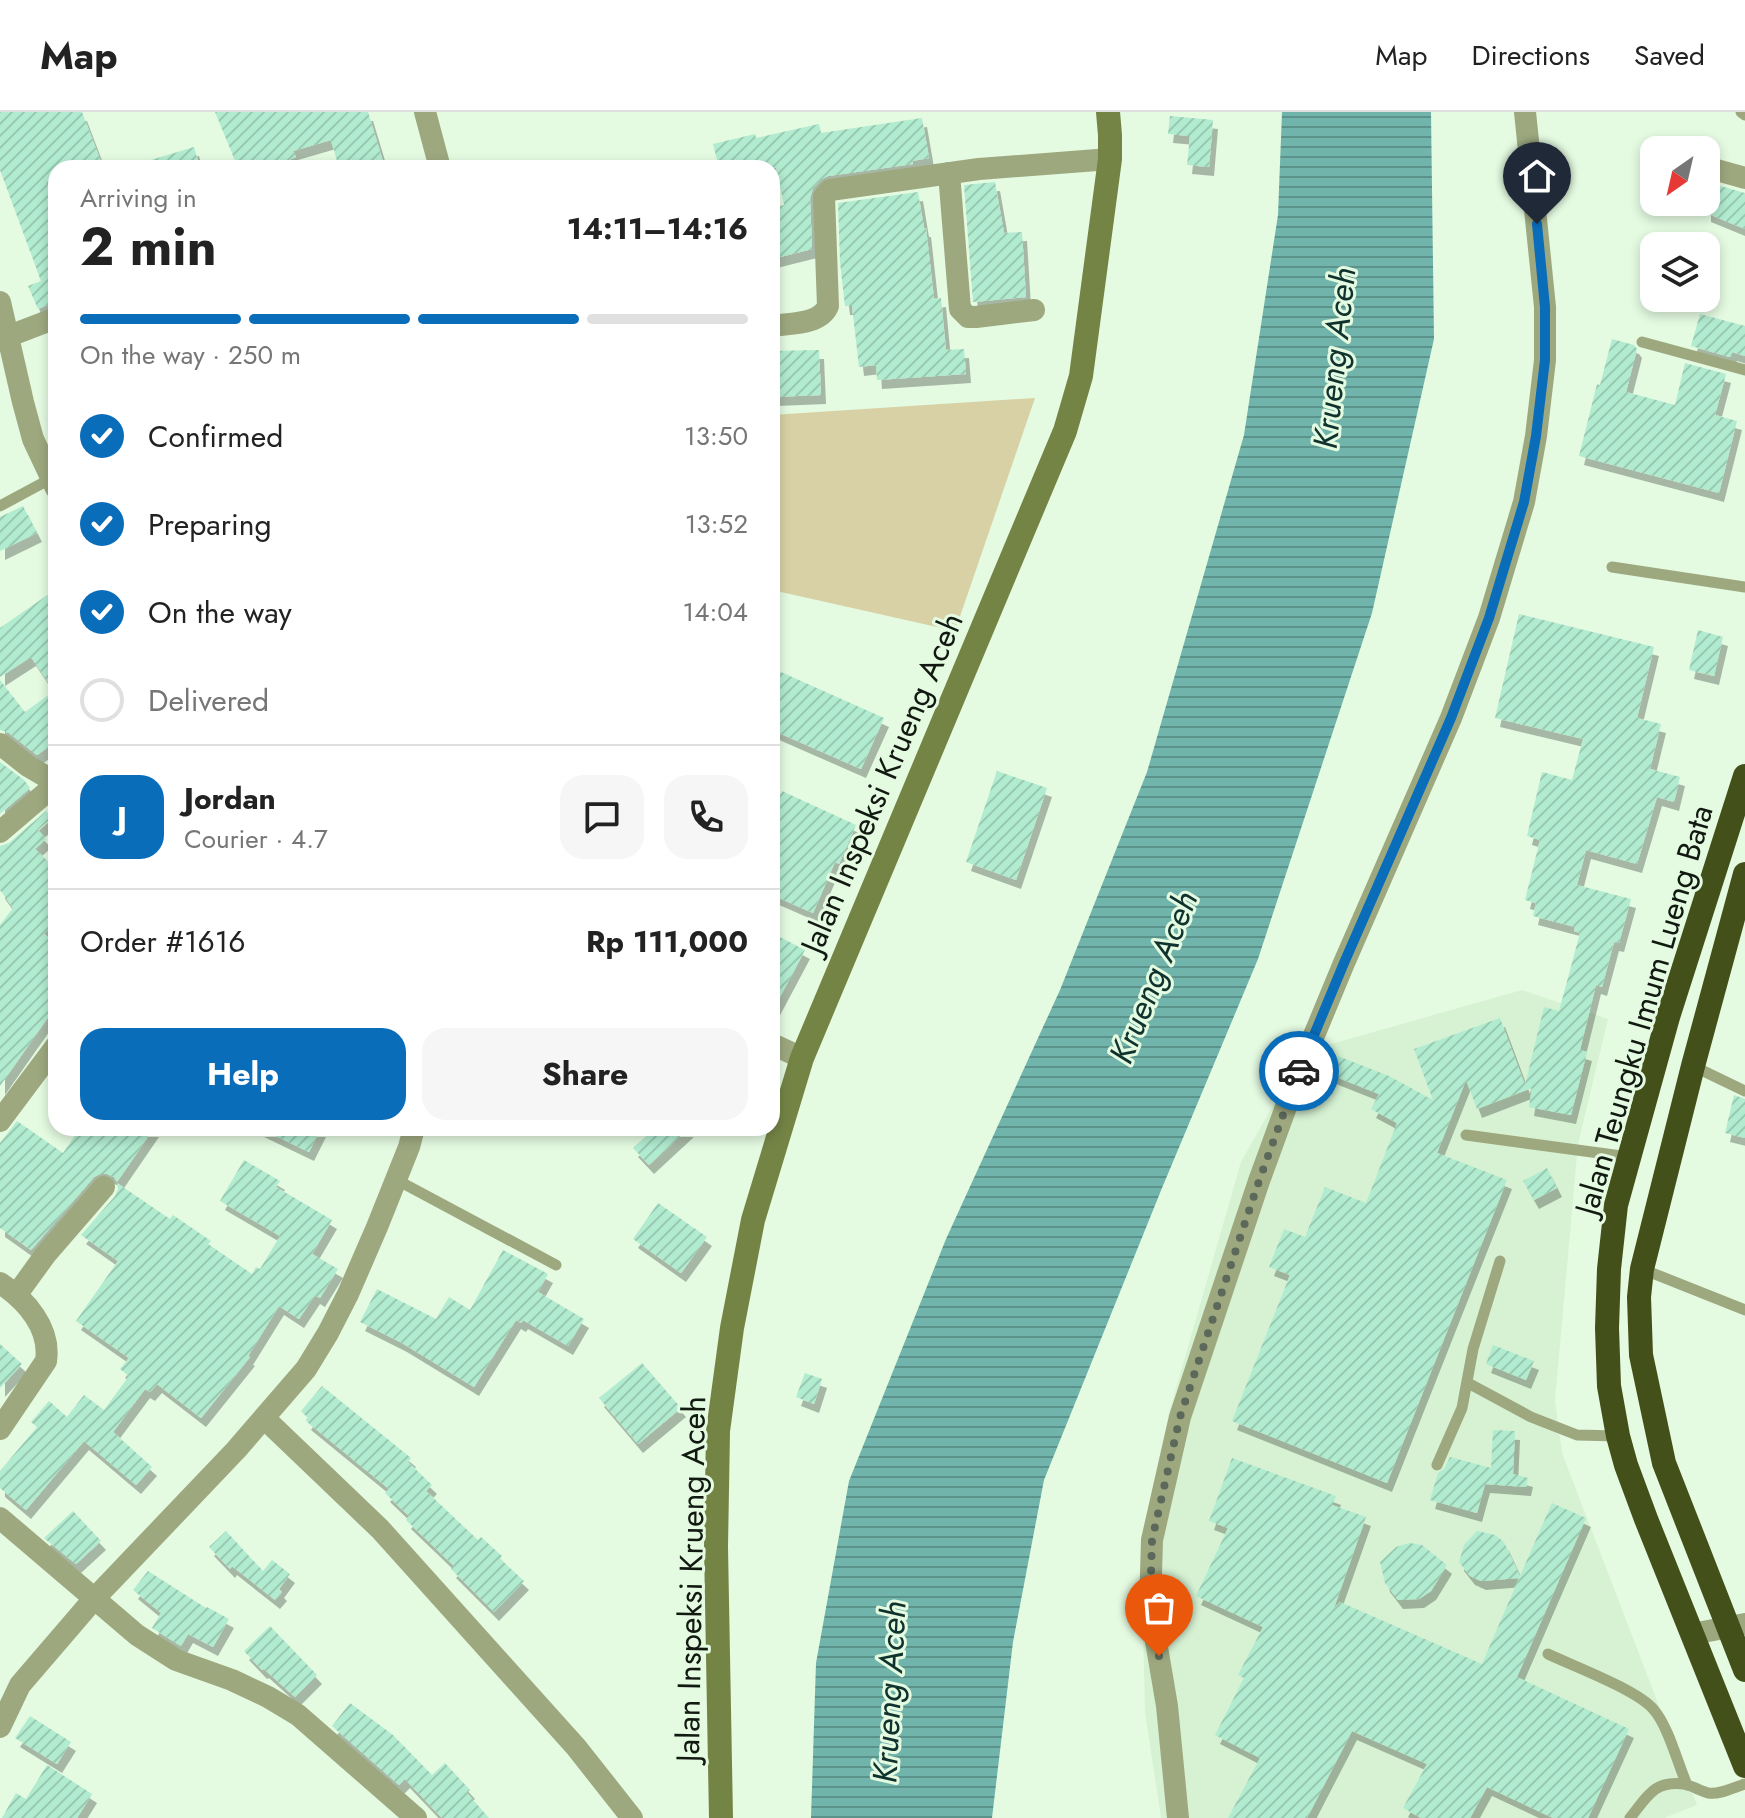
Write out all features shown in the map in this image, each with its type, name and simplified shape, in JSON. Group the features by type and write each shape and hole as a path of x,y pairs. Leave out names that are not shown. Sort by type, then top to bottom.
{"highway":[{"name":"Jalan Teungku Imum Lueng Bata","path":"1745,776 1668,1017 1616,1205 1607,1328 1609,1386 1626,1465 1745,1766"},
{"name":"Jalan Teungku Imum Lueng Bata","path":"1745,874 1642,1269 1639,1297 1641,1355 1664,1463 1737,1626 1745,1670"}],"street":[{"path":"425,112 438,160"},
{"name":"Jalan Inspeksi Krueng Aceh","path":"780,1131 802,1058 1065,431 1081,376 1110,159 1108,112"},
{"path":"1178,1818 1167,1706 1150,1606 1152,1540 1180,1417 1259,1181 1332,991 1451,718 1489,618 1524,502 1545,360 1545,320 1525,112"},
{"path":"780,325 818,319 827,311 825,194 835,189 979,169 1110,159"},
{"path":"1720,171 1745,178"},
{"path":"949,173 960,309 968,317 1034,310"},
{"path":"0,302 33,439 48,470"},
{"path":"9,336 48,321"},
{"path":"0,744 48,778"},
{"path":"0,832 48,787"},
{"path":"780,1048 802,1058"},
{"path":"0,1121 48,1057"},
{"path":"0,1727 20,1685 93,1600 236,1450 306,1369 348,1294 412,1136"},
{"name":"Jalan Inspeksi Krueng Aceh","path":"721,1818 716,1547 718,1431 732,1328 753,1220 778,1136"},
{"path":"0,1429 46,1361 48,1350 43,1328 8,1288 46,1254 104,1187"},
{"path":"264,1418 380,1529 576,1747 632,1818"},
{"path":"0,1518 137,1635 176,1660 232,1680 298,1715 416,1818"},
{"path":"1692,1634 1737,1626"}],"lane":[{"path":"1642,342 1745,370"},
{"path":"0,506 48,486"},
{"path":"1612,567 1745,587"},
{"path":"1693,1066 1745,1091"},
{"path":"1466,1135 1629,1157"},
{"path":"395,1179 556,1265"},
{"path":"1437,1465 1462,1408 1473,1349 1500,1261"},
{"path":"1642,1269 1745,1310"},
{"path":"1468,1383 1531,1417 1577,1435 1618,1436"},
{"path":"1548,1654 1648,1704 1660,1720 1687,1785"},
{"path":"1630,1818 1651,1791 1665,1783 1687,1785 1709,1793 1745,1784"}],"shaded area":[{"path":"1035,398 955,631 780,592 780,414"},
{"path":"1522,990 1608,1019 1578,1144 1555,1400 1562,1453 1697,1805 1664,1818 1161,1818 1145,1712 1141,1540 1169,1413 1241,1162 1303,1052"}],"water":[{"name":"Krueng Aceh","path":"1282,112 1431,112 1434,339 1372,613 1258,959 1044,1480 1013,1642 992,1818 811,1818 816,1663 849,1481 946,1239 1060,990 1147,772 1244,435 1278,215"}],"building":[{"path":"0,112 82,112 100,160 48,160 48,305 38,309 28,286 41,281 0,170"},
{"path":"215,112 368,112 383,160 337,160 331,140 293,151 296,157 289,160 235,160"},
{"path":"1170,116 1213,120 1209,167 1187,165 1190,136 1168,134"},
{"path":"922,118 929,158 912,161 913,164 828,176 820,180 810,198 812,249 780,257 780,206 784,205 780,160 717,160 713,144 819,124 821,133"},
{"path":"194,147 198,160 151,160"},
{"path":"995,182 1004,233 1022,232 1026,297 973,302 964,185"},
{"path":"1720,186 1745,193 1745,229 1713,216 1720,216"},
{"path":"918,192 926,228 934,299 941,298 946,350 964,349 966,374 877,380 876,365 859,367 852,306 845,306 838,203"},
{"path":"1700,314 1745,326 1745,356 1732,352 1730,357 1691,346"},
{"path":"1612,339 1634,345 1637,349 1626,392 1675,405 1685,363 1726,374 1715,415 1737,421 1719,493 1579,456"},
{"path":"819,350 821,395 780,397 780,351"},
{"path":"23,506 37,533 0,551 0,517"},
{"path":"48,595 48,682 31,657 0,677 0,628"},
{"path":"1519,614 1654,647 1637,718 1661,724 1650,769 1680,777 1674,802 1657,797 1637,864 1586,850 1577,885 1631,899 1619,943 1614,942 1602,987 1596,985 1580,1050 1587,1052 1571,1115 1529,1107 1532,1088 1477,1109 1466,1080 1437,1153 1507,1180 1387,1483 1232,1421 1290,1275 1269,1267 1284,1229 1305,1237 1325,1187 1366,1203 1397,1123 1371,1109 1379,1094 1331,1075 1338,1056 1389,1076 1433,1100 1414,1049 1500,1018 1525,1085 1544,1007 1559,1011 1580,933 1574,931 1575,927 1533,916 1536,903 1525,900 1540,840 1527,836 1542,772 1572,780 1583,739 1495,718"},
{"path":"1698,630 1723,637 1714,676 1689,670"},
{"path":"780,672 884,718 861,769 780,734"},
{"path":"0,680 25,712 48,695 48,747 37,755 9,733 0,730"},
{"path":"0,762 30,788 0,814"},
{"path":"997,771 1047,788 1016,880 966,862"},
{"path":"782,791 856,825 839,864 835,862 813,913 780,899"},
{"path":"46,811 48,813 48,821 38,830 46,839 35,849 48,861 48,930 44,934 48,937 48,1017 0,1086 0,925 13,908 0,890 0,846 9,843"},
{"path":"780,937 805,950 780,997"},
{"path":"1734,1095 1745,1099 1745,1138 1725,1133"},
{"path":"17,1121 63,1153 75,1136 149,1136 117,1182 107,1174 94,1177 31,1250 0,1228 0,1143"},
{"path":"276,1136 317,1136 309,1152"},
{"path":"646,1136 680,1136 649,1165 633,1148"},
{"path":"244,1160 280,1181 276,1187 332,1220 312,1254 338,1269 320,1298 315,1295 299,1319 279,1306 250,1357 201,1418 157,1384 150,1392 145,1389 113,1432 152,1467 136,1485 84,1441 26,1510 0,1488 0,1471 37,1427 31,1422 49,1401 67,1417 84,1395 104,1410 129,1376 120,1369 129,1358 76,1321 118,1261 81,1235 115,1196 117,1183 170,1219 173,1215 252,1274 256,1267 260,1269 280,1236 220,1201"},
{"path":"1547,1168 1557,1188 1534,1200 1523,1181"},
{"path":"658,1203 707,1237 681,1273 633,1239"},
{"path":"503,1250 548,1274 538,1292 584,1319 568,1346 523,1320 521,1323 516,1320 474,1387 402,1343 360,1322 377,1289 436,1319 449,1297 470,1310"},
{"path":"0,1344 22,1364 0,1388"},
{"path":"1493,1345 1534,1361 1526,1380 1486,1364"},
{"path":"642,1363 681,1408 638,1444 599,1398"},
{"path":"805,1373 822,1379 814,1404 796,1397"},
{"path":"322,1386 411,1458 408,1462 432,1485 426,1491 478,1540 481,1537 502,1556 500,1559 524,1581 494,1612 451,1569 454,1566 406,1520 409,1516 385,1493 389,1489 306,1421 308,1418 301,1411"},
{"path":"1493,1430 1515,1431 1513,1474 1528,1478 1526,1487 1485,1484 1477,1513 1430,1500 1438,1473 1450,1457 1491,1468"},
{"path":"1232,1458 1336,1496 1332,1505 1366,1517 1334,1608 1340,1602 1482,1664 1519,1578 1481,1581 1470,1576 1459,1562 1464,1545 1477,1531 1495,1535 1504,1542 1520,1576 1552,1503 1586,1518 1517,1677 1629,1729 1588,1818 1553,1818 1487,1787 1470,1818 1421,1818 1403,1808 1427,1764 1352,1731 1307,1818 1228,1818 1260,1758 1215,1735 1244,1678 1238,1675 1263,1627 1196,1596 1228,1528 1209,1521"},
{"path":"73,1511 101,1541 76,1564 44,1538"},
{"path":"226,1531 263,1571 272,1560 290,1574 275,1600 232,1566 230,1569 209,1547"},
{"path":"1409,1543 1422,1545 1447,1565 1431,1591 1419,1599 1398,1600 1385,1583 1380,1562 1396,1547"},
{"path":"148,1571 229,1619 213,1647 188,1634 181,1646 152,1628 161,1613 133,1590"},
{"path":"270,1626 317,1675 295,1697 244,1651"},
{"path":"350,1703 393,1735 432,1775 445,1763 470,1790 467,1793 489,1818 442,1818 405,1779 399,1785 332,1726"},
{"path":"30,1716 71,1742 57,1764 15,1738"},
{"path":"47,1765 92,1794 77,1818 2,1818 16,1793 26,1799"}],"way so far":[{"path":"1159,1656 1150,1606 1152,1540 1180,1417 1299,1071"}],"route":[{"path":"1299,1071 1451,718 1489,618 1524,502 1545,360 1545,307 1537,224"}]}
